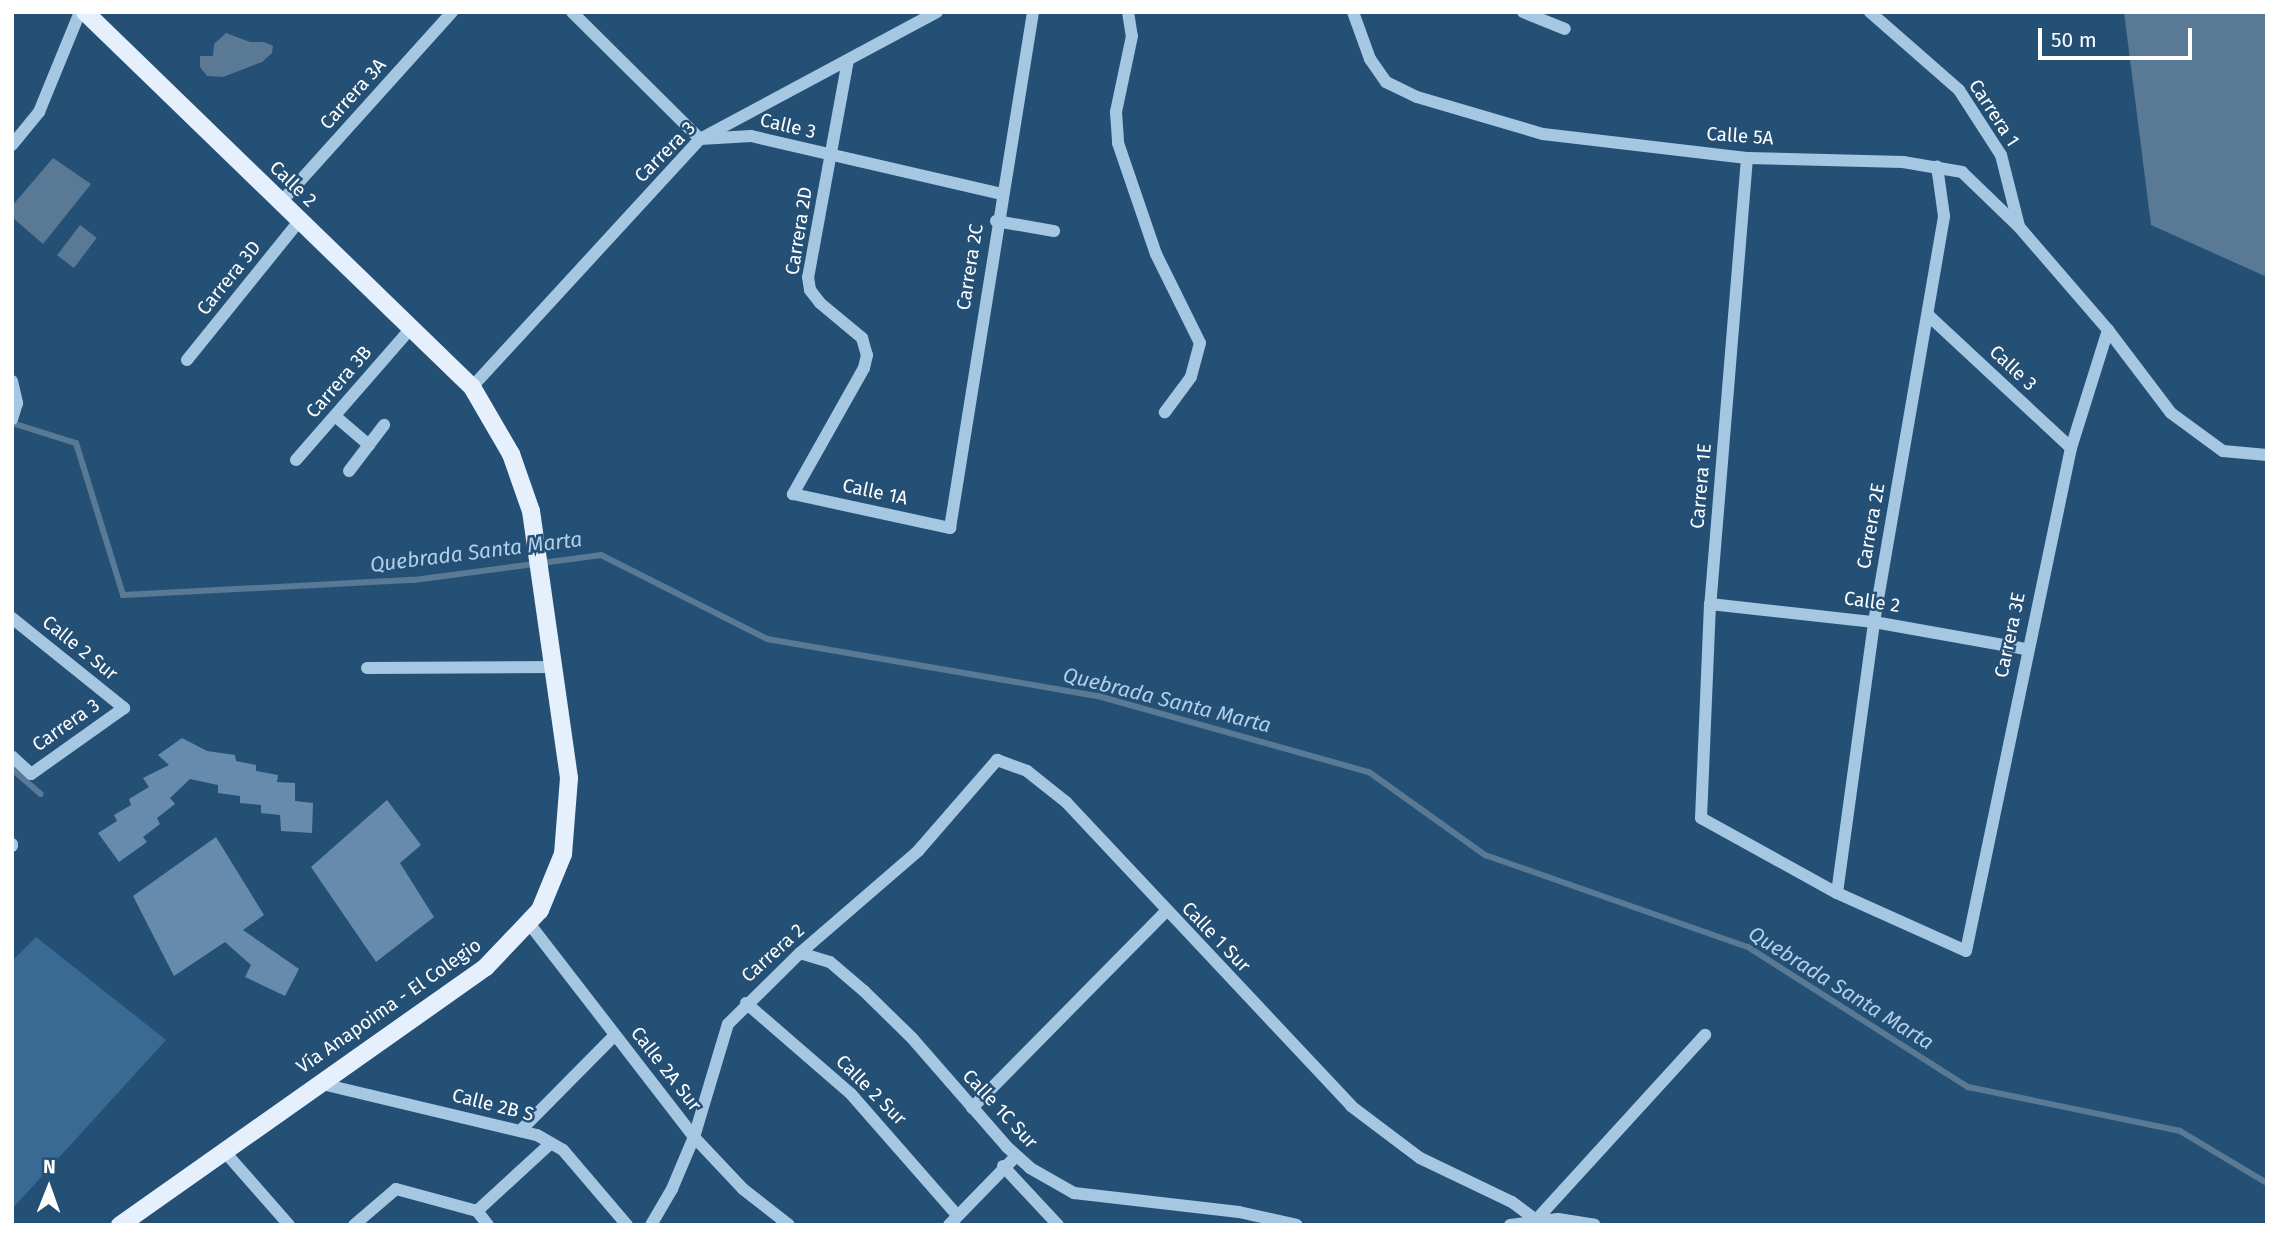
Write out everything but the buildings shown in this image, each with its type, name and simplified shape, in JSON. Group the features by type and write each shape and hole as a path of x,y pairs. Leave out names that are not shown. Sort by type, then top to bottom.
{"main road":[{"name":"Calle 2","path":"85,12 472,387"},
{"name":"Vía Anapoima - El Colegio","path":"120,1225 316,1083 486,967 540,910 563,855 569,778 531,511 511,454 472,387"}],"street":[{"path":"12,145 39,112 80,12"},
{"name":"Carrera 3A","path":"281,202 453,12"},
{"path":"572,12 700,139"},
{"name":"Carrera 3","path":"472,387 700,139 937,12"},
{"name":"Carrera 2C","path":"950,528 996,221 1033,12"},
{"path":"1128,12 1132,36 1116,112 1118,143 1156,254 1200,343 1191,377 1165,412"},
{"name":"Calle 5A","path":"1353,12 1370,59 1386,82 1417,97 1543,134 1747,158 1937,166 1962,172 2020,228 2108,330 2171,413 2223,451 2267,455"},
{"path":"1523,12 1550,18 1565,29"},
{"name":"Carrera 1","path":"1870,12 1959,90 2001,155 2020,228"},
{"name":"Carrera 2D","path":"793,494 864,368 867,355 862,338 810,290 808,277 848,60"},
{"name":"Calle 3","path":"700,139 751,136 1002,194"},
{"name":"Carrera 1E","path":"1747,158 1710,604 1700,818 1837,893"},
{"name":"Carrera 2E","path":"1837,893 1874,622 1944,216 1937,166"},
{"name":"Carrera 3D","path":"187,360 300,220"},
{"path":"996,221 1054,231"},
{"name":"Calle 3","path":"1928,315 2071,448"},
{"name":"Carrera 3B","path":"296,460 411,328"},
{"name":"Carrera 3E","path":"1837,893 1966,951 2026,649 2071,448 2108,330"},
{"path":"12,381 17,403 12,419"},
{"path":"335,416 369,445"},
{"path":"349,471 384,425"},
{"name":"Calle 1A","path":"793,494 950,528"},
{"name":"Calle 2","path":"1710,604 1874,622 2026,649"},
{"name":"Calle 2 Sur","path":"12,618 124,708"},
{"path":"367,668 554,667"},
{"name":"Carrera 3","path":"12,756 31,774 124,708"},
{"name":"Calle 1 Sur","path":"997,760 1027,771 1066,802 1165,912 1351,1106 1404,1149 1512,1202 1536,1222"},
{"name":"Carrera 2","path":"651,1225 672,1189 694,1137 728,1024 800,953 918,851 997,760"},
{"path":"972,1108 1165,912"},
{"name":"Calle 2A Sur","path":"528,922 694,1137 743,1189 789,1225"},
{"name":"Calle 1C Sur","path":"800,953 830,962 864,991 1016,1156 1074,1193 1237,1219 1297,1225"},
{"name":"Calle 2 Sur","path":"747,1003 851,1094 953,1220"},
{"path":"520,1131 615,1035"},
{"path":"1536,1222 1705,1035"},
{"name":"Calle 2B S","path":"316,1083 520,1131 551,1143 564,1150 626,1225"},
{"path":"477,1211 551,1143"},
{"path":"224,1151 289,1225"},
{"path":"953,1220 1003,1166 1016,1156"},
{"path":"1003,1166 1058,1225"},
{"path":"354,1225 396,1189 477,1211 488,1225"},
{"path":"1510,1225 1536,1222 1595,1225"}],"shaded area":[{"path":"2124,12 2267,12 2267,277 2151,225"},
{"path":"226,33 250,42 264,42 273,46 272,53 262,62 223,77 207,76 200,67 200,56 213,56 214,44"},
{"path":"53,158 91,184 43,244 12,217 12,206"},
{"path":"80,225 97,238 74,268 57,255"},
{"path":"36,937 166,1040 12,1209 12,961"}],"waterway":[{"name":"Quebrada Santa Marta","path":"12,423 76,443 123,595 414,580 601,555 767,639 1098,696 1369,772 1485,855 1748,947 1968,1087 2180,1131 2267,1183"},
{"path":"12,769 41,794"}]}
